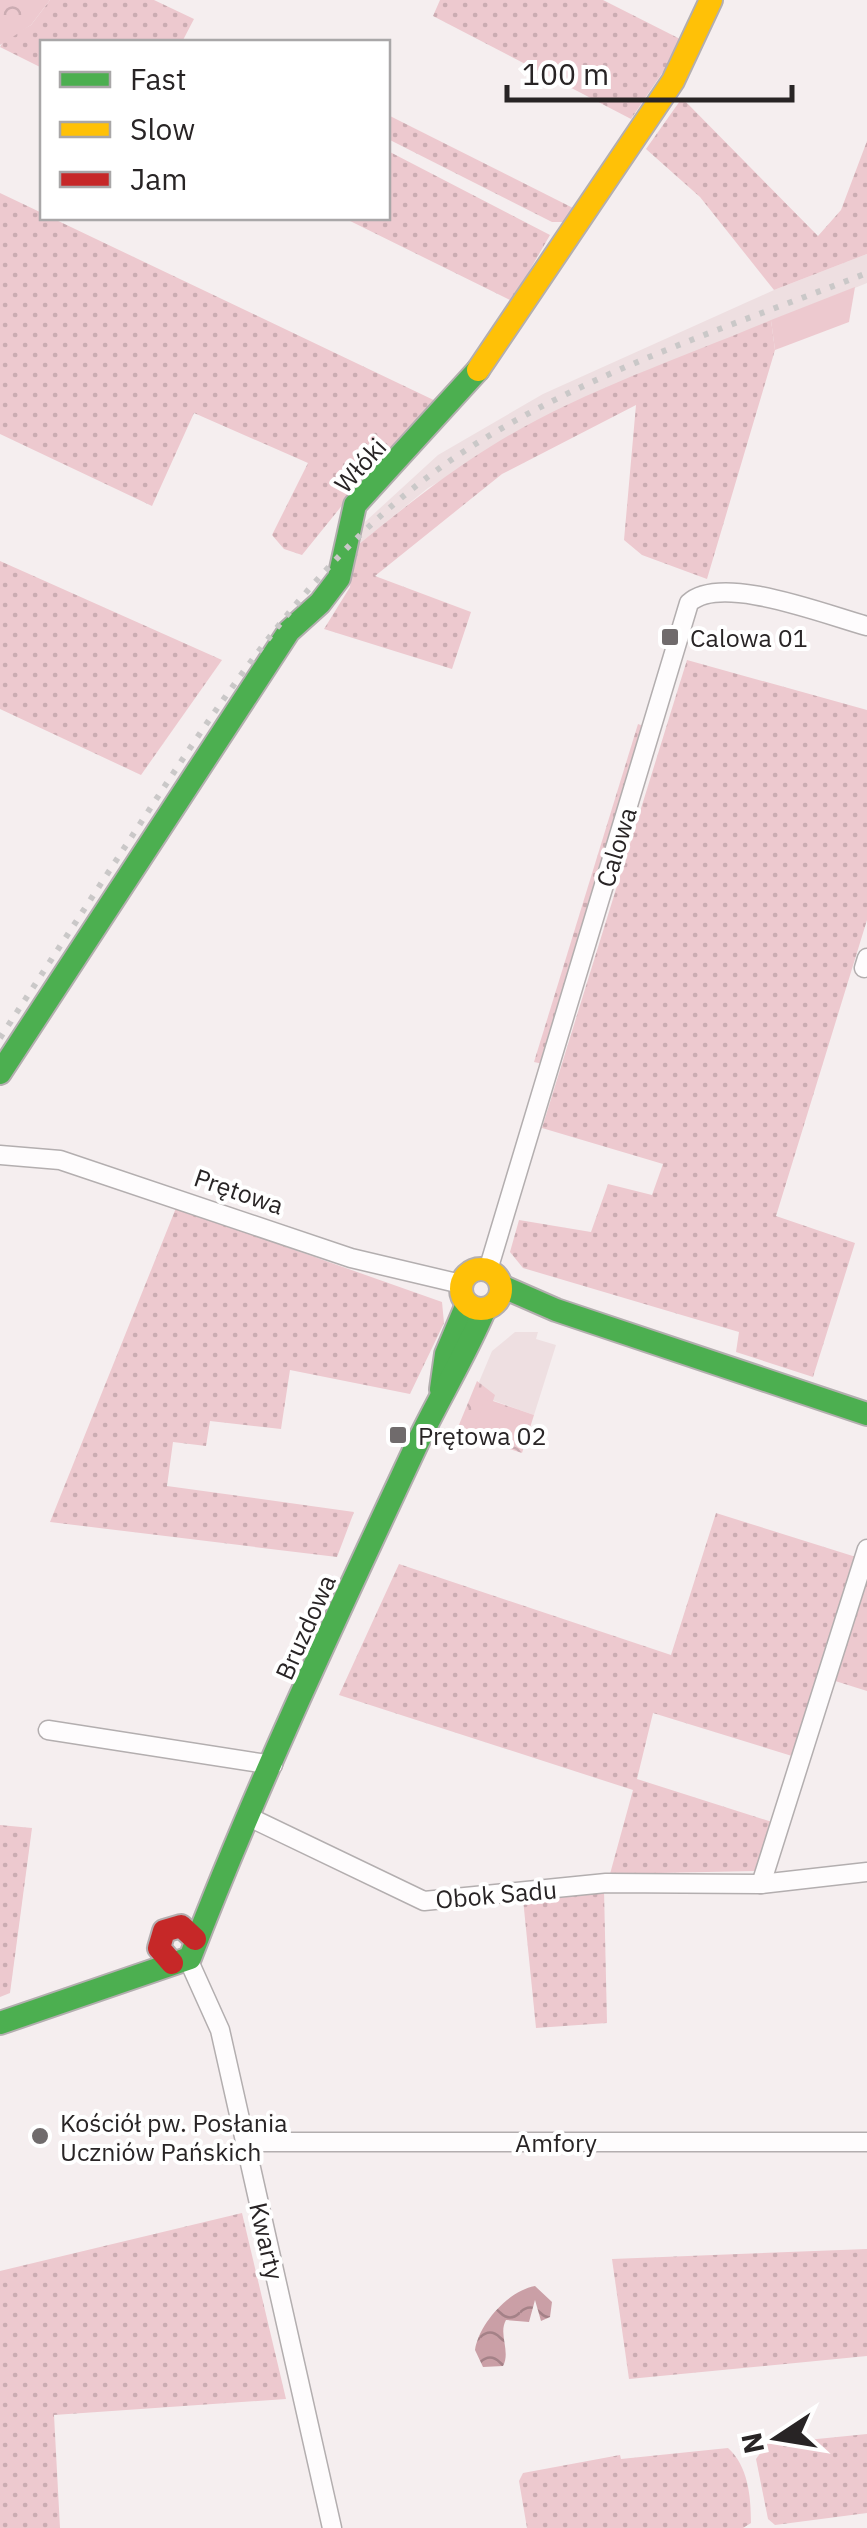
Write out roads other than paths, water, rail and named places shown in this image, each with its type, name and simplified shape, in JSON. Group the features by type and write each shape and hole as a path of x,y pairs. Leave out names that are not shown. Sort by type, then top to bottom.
{"street":[{"name":"Włóki","path":"0,1073 289,631 333,587 343,566 347,525 355,505 466,388 673,81 711,0"},
{"name":"Calowa","path":"483,1292 689,603 703,592 735,591 867,626"},
{"name":"Prętowa","path":"0,1155 60,1160 351,1258 483,1292 530,1295 556,1310 867,1414"},
{"name":"Bruzdowa","path":"0,2024 109,1984 179,1947 211,1914 219,1884 441,1394 460,1367 483,1292"},
{"path":"761,1884 867,1549"},
{"path":"48,1730 273,1765"},
{"name":"Obok Sadu","path":"249,1817 424,1901 606,1883 761,1884 867,1872"},
{"name":"Kwarty","path":"179,1947 220,2030 332,2528"},
{"name":"Amfory","path":"245,2142 867,2142"}],"water":[{"path":"535,2286 552,2302 550,2317 541,2321 535,2300 529,2322 506,2320 503,2366 483,2367 475,2350 482,2330 505,2302"}],"railway":[{"path":"0,1038 220,705 291,610 372,524 466,450 562,396 662,352 867,273"}],"place":[{"name":"Calowa 01","path":"670,637"},
{"name":"Prętowa 02","path":"398,1435"},
{"name":"Kościół pw. Posłania Uczniów Pańskich","path":"40,2136"}]}
